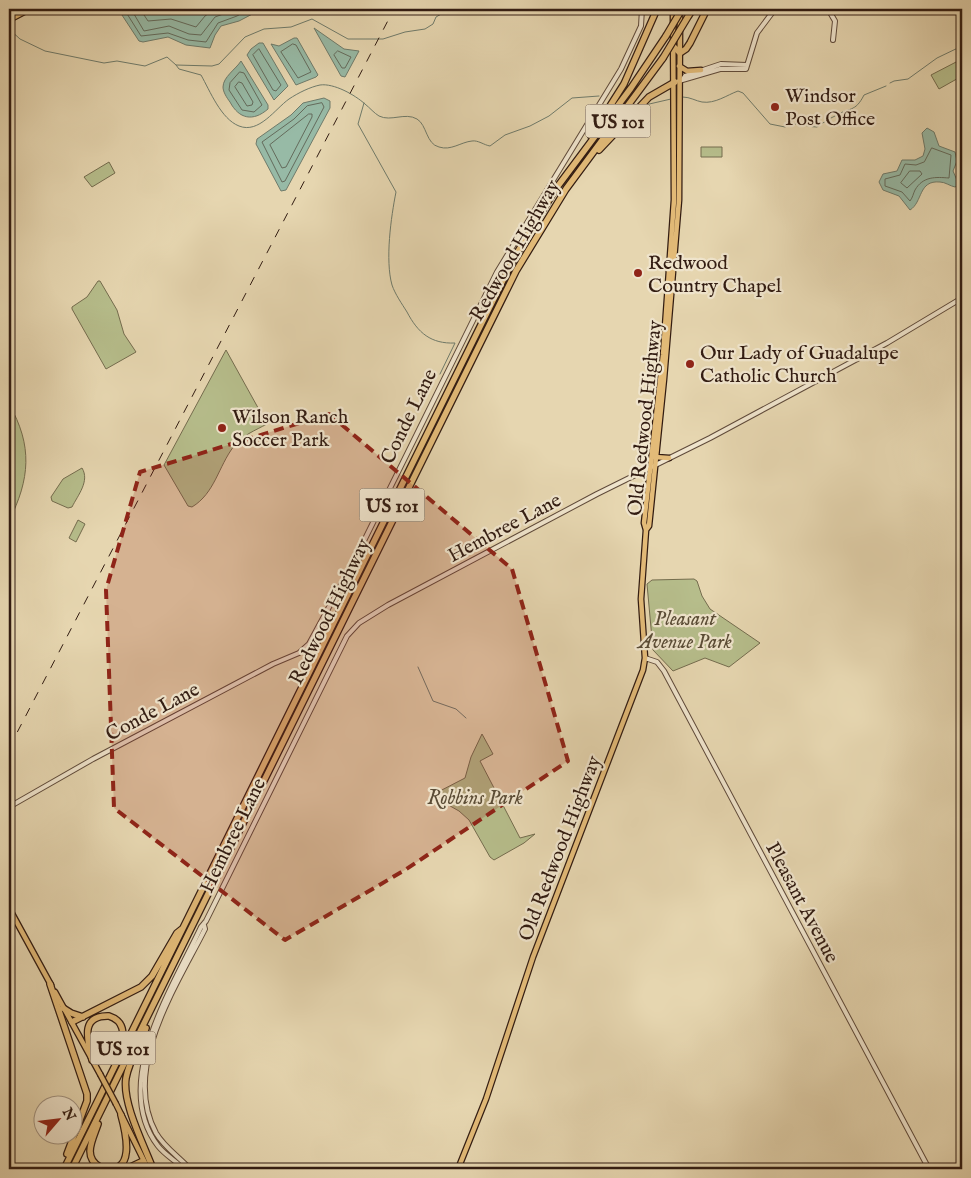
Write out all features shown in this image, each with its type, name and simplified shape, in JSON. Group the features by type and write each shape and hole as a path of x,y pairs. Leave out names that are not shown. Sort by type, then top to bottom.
{"highway":[{"path":"564,178 624,84 657,9"},
{"name":"Redwood Highway","path":"63,1169 184,928 514,258 564,178 640,76 681,9"},
{"name":"Redwood Highway","path":"72,1169 516,271 571,182 663,58 693,9"},
{"path":"674,47 680,52 686,49 707,9"},
{"path":"571,182 641,104 654,92 679,81"},
{"path":"72,1022 142,987 152,976 176,933 184,928"},
{"path":"50,984 87,1094 87,1101 63,1169"},
{"path":"153,1169 128,1100 125,1086 128,1069 158,997"},
{"path":"64,1008 71,1013 83,1017"},
{"path":"92,1060 87,1034 89,1025 101,1016 115,1018 122,1025 124,1034 110,1075"},
{"path":"106,1100 90,1148 92,1160 100,1167 116,1167 125,1158 128,1144 121,1115"},
{"path":"126,1169 144,1161"}],"main road":[{"path":"9,20 30,9"},
{"name":"Old Redwood Highway","path":"458,1169 486,1099 533,956 640,682 645,658 641,599 646,530 649,526 651,467 663,355 679,81 674,47 673,9"},
{"name":"Old Redwood Highway","path":"651,467 655,458 665,371 679,200 681,9"},
{"path":"679,66 687,71 701,70"},
{"path":"655,458 669,458"},
{"path":"9,908 116,1104 148,1169"}],"street":[{"name":"Conde Lane","path":"9,807 273,664 299,653 309,644 355,558 497,272 621,69 641,26 642,9"},
{"path":"746,67 752,43 759,29 775,9"},
{"path":"828,9 835,21 833,40"},
{"path":"679,81 685,76 721,64 746,67"},
{"path":"679,81 720,69 746,67"},
{"name":"Hembree Lane","path":"184,1169 158,1146 146,1119 141,1101 140,1072 149,1039 201,927 204,925 340,648 359,622 886,343 962,298"},
{"name":"Pleasant Avenue","path":"645,658 657,662 664,671 929,1169"},
{"name":"Hembree Lane","path":"190,1169 156,1134 148,1114 144,1073 151,1041 205,929 204,925"},
{"path":"172,1158 177,1158 190,1169"}],"highlighted area":[{"path":"329,414 512,569 568,761 405,870 285,940 114,808 106,590 140,472"}],"green space":[{"path":"958,61 962,68 962,76 939,89 931,75"},
{"path":"701,147 722,147 722,157 701,157"},
{"path":"109,162 115,173 92,187 84,177"},
{"path":"98,281 100,281 117,310 124,334 136,352 106,369 72,309 72,307 87,297"},
{"name":"Wilson Ranch Soccer Park","path":"226,350 267,424 237,442 206,495 192,507 188,506 164,465"},
{"path":"9,404 22,434 26,462 25,477 21,491 9,521"},
{"path":"82,468 85,478 84,483 72,507 68,508 52,501 51,497 63,479"},
{"path":"78,520 85,524 76,542 69,538"},
{"name":"Pleasant Avenue Park","path":"694,579 697,581 702,596 710,609 760,643 729,667 705,658 673,671 653,650 647,584 652,580"},
{"name":"Robbins Park","path":"482,734 493,754 480,761 520,838 535,834 524,843 494,860 490,857 469,820 459,811 443,802 436,793 465,778 471,757"}],"water":[{"path":"118,9 262,9 239,21 221,26 210,48 186,45 168,37 143,42 139,41"},
{"path":"314,28 344,49 359,51 345,77 341,76"},
{"path":"297,38 318,75 296,85 271,44 279,46"},
{"path":"259,43 263,43 288,86 274,100 247,55"},
{"path":"241,61 268,105 268,109 257,116 247,117 238,112 224,91 223,87 227,76"},
{"path":"324,98 330,101 330,108 286,190 281,191 256,144 257,139 291,115 303,103"},
{"path":"927,128 934,132 939,146 955,152 957,161 953,171 959,185 955,187 940,182 928,184 910,210 899,196 883,190 879,182 883,174 897,171 902,160 915,160 923,156 925,149 922,133"}],"waterway":[{"path":"9,29 20,39 45,51 104,63 117,61 145,66 167,57 176,65 212,66 219,64 245,37 264,29 291,27 312,19 348,39 383,39 405,32 425,29 433,24 436,17 450,9"},
{"path":"890,83 908,79 937,58 962,46"},
{"path":"176,65 179,69 201,75 221,111 239,126 246,128 260,124 284,103 304,90 326,85 350,94 384,118 408,116 417,119 423,125 431,142 443,148 474,141 490,146 505,135 530,126 549,116 572,98 599,96"},
{"path":"683,97 707,102 738,91 743,93 770,124 785,127 793,124 817,127 830,118 858,105 864,95 886,86"},
{"path":"645,105 671,99"},
{"path":"364,103 358,124 396,192 389,251 392,285 411,319 426,336 439,342 455,343 440,374"},
{"path":"418,667 433,701 456,709 466,718"}],"railway":[{"path":"9,748 394,9"}],"place":[{"name":"Windsor Post Office","path":"775,107"},
{"name":"Redwood Country Chapel","path":"638,273"},
{"name":"Our Lady of Guadalupe Catholic Church","path":"690,364"},
{"name":"Wilson Ranch Soccer Park","path":"222,428"}]}
